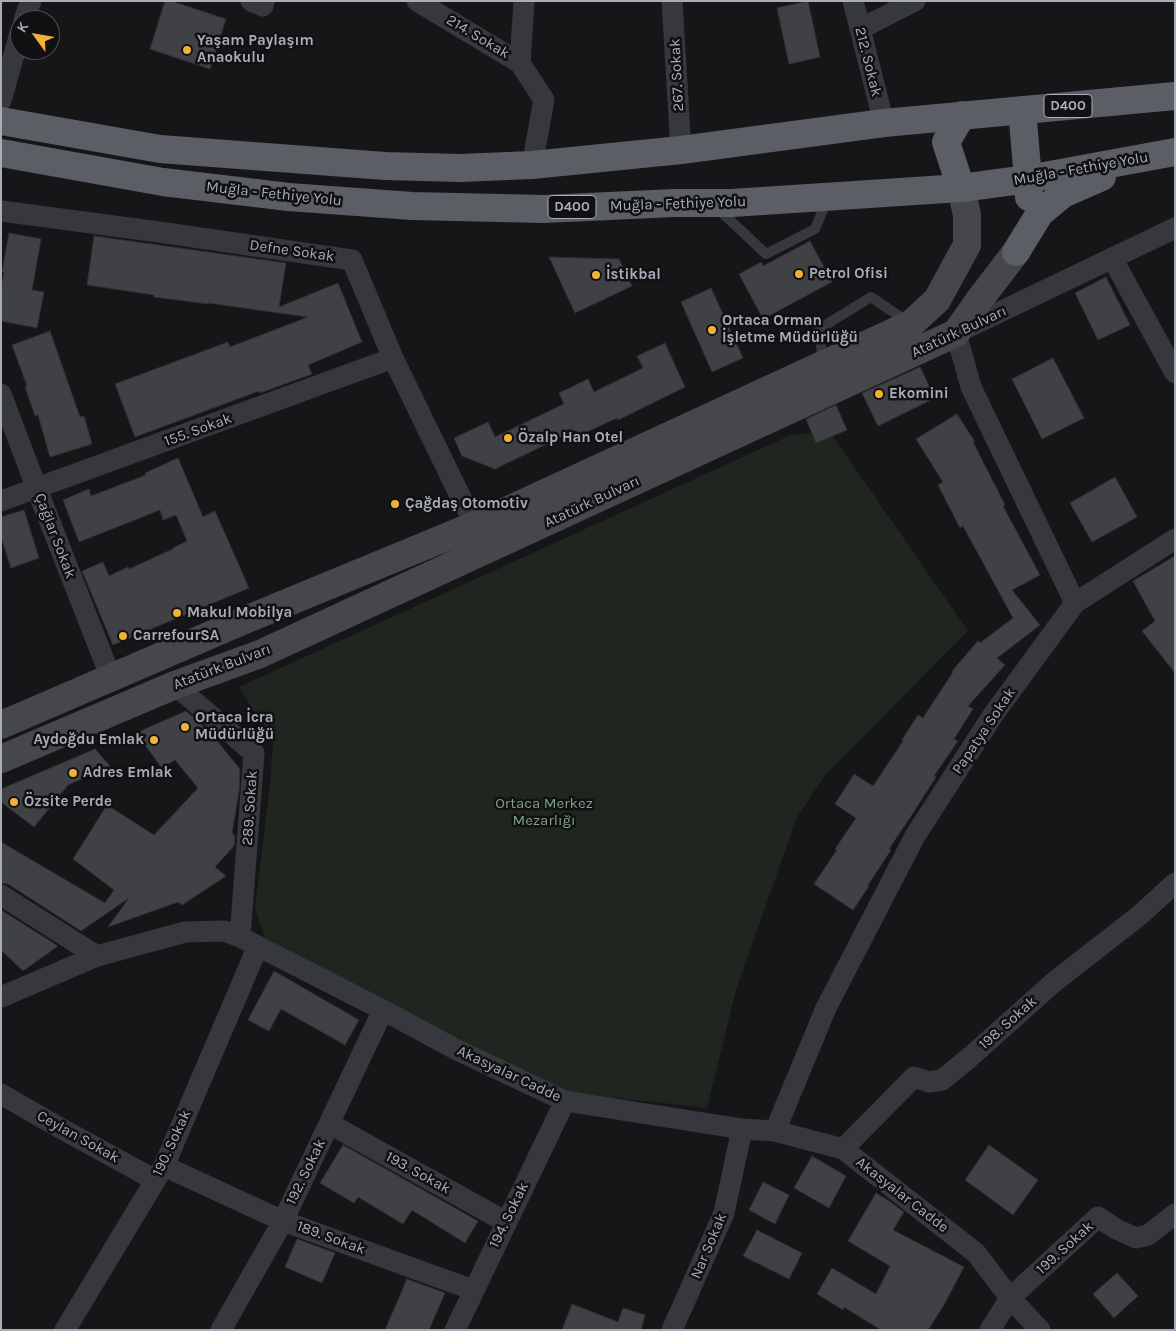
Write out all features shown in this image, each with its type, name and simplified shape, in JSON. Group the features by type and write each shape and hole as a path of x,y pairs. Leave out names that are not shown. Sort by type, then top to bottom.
{"highway":[{"name":"D400","path":"1,121 160,149 385,166 460,168 532,165 681,150 884,123 1175,96"},
{"path":"1016,252 1029,205 1022,110"},
{"path":"961,188 946,142 962,115"},
{"name":"Muğla - Fethiye Yolu","path":"1,153 163,182 289,196 412,206 544,209 712,203 961,188 1028,179 1175,152"},
{"path":"1016,252 1040,212 1063,194 1143,158"}],"main road":[{"name":"Atatürk Bulvarı","path":"1,725 245,620 478,524 911,324 937,300 967,245 966,215 961,188"},
{"path":"956,333 1016,252"},
{"name":"Atatürk Bulvarı","path":"1,759 175,685 260,654 956,333"}],"street":[{"name":"214. Sokak","path":"417,1 520,63 544,100 532,165"},
{"path":"520,63 524,1"},
{"name":"267. Sokak","path":"672,1 681,150"},
{"name":"212. Sokak","path":"852,1 884,123"},
{"path":"860,29 914,1"},
{"path":"1,101 13,60"},
{"name":"Defne Sokak","path":"1,211 352,260 393,358 465,506 478,524"},
{"name":"Atatürk Bulvarı","path":"956,333 1175,228"},
{"path":"1112,258 1175,373"},
{"path":"956,333 971,387 1075,603 1175,539"},
{"name":"155. Sokak","path":"1,501 393,358"},
{"name":"Çağlar Sokak","path":"1,394 111,678"},
{"name":"Papatya Sokak","path":"775,1130 826,1008 916,836 993,715 1075,603"},
{"name":"289. Sokak","path":"175,685 254,754 240,937"},
{"name":"198. Sokak","path":"843,1149 914,1077 929,1082 942,1080 1054,982 1140,915 1175,883"},
{"path":"1,895 97,956"},
{"name":"Akasyalar Cadde","path":"1,997 97,956 185,932 224,931 240,937 384,1010 455,1049 565,1101 742,1129 775,1130 843,1149 976,1253 1010,1298 1040,1330"},
{"name":"190. Sokak","path":"65,1330 160,1173 258,946"},
{"name":"192. Sokak","path":"226,1328 283,1221 384,1010"},
{"name":"Ceylan Sokak","path":"1,1094 53,1124 160,1173"},
{"name":"194. Sokak","path":"455,1330 565,1101"},
{"name":"193. Sokak","path":"330,1124 506,1222"},
{"name":"Nar Sokak","path":"672,1330 724,1213 742,1129"},
{"name":"189. Sokak","path":"160,1173 283,1221 473,1290"},
{"name":"199. Sokak","path":"1010,1298 1098,1218 1136,1238 1148,1235 1175,1214"},
{"path":"990,1330 1010,1298"}],"lane":[{"path":"712,203 766,254 815,230 828,197"},
{"path":"823,365 818,329 871,297 911,324"}],"green space":[{"name":"Ortaca Merkez Mezarlığı","path":"830,432 968,631 825,775 797,817 736,990 707,1108 572,1093 270,953 255,908 273,743 239,687 791,435"}],"building":[{"path":"165,1 171,1 226,19 210,69 150,49"},
{"path":"808,1 820,57 789,64 777,8"},
{"path":"9,233 41,239 32,290 44,292 37,328 1,321 1,288 4,272 2,272"},
{"path":"94,236 286,263 279,307 338,283 362,342 308,365 312,374 260,393 259,391 135,437 115,384 228,342 230,347 308,317 154,297 154,295 87,285"},
{"path":"810,241 832,282 763,319 739,274 761,262 763,266"},
{"path":"549,257 619,259 632,286 575,313"},
{"path":"1106,277 1130,325 1098,340 1075,293"},
{"name":"Ortaca Orman İşletme Müdürlüğü","path":"711,288 743,358 712,372 681,302"},
{"path":"50,331 80,417 84,416 92,444 50,457 38,415 35,416 25,387 27,386 12,345"},
{"path":"665,343 685,387 618,420 617,418 578,436 576,430 495,469 462,456 454,438 488,422 495,437 564,404 559,393 588,379 594,392 643,368 637,356"},
{"path":"1053,358 1084,418 1042,439 1012,379"},
{"path":"920,367 935,398 878,426 862,393"},
{"path":"836,405 847,430 816,443 806,419"},
{"path":"957,414 975,442 973,442 1005,505 1003,506 1040,575 1012,590 1040,625 997,658 1005,665 968,706 973,709 954,739 958,741 934,776 936,777 889,849 891,850 853,910 814,884 856,818 835,804 854,774 873,786 918,715 923,718 952,671 978,641 980,643 1013,618 963,526 960,528 938,485 943,482 916,439"},
{"path":"178,458 203,517 215,511 249,588 113,645 82,571 103,562 109,576 128,567 129,569 187,541 176,515 163,520 160,510 79,542 63,500 89,489 91,496 146,475 145,473"},
{"path":"1115,477 1137,517 1092,542 1070,503"},
{"path":"24,510 39,558 11,568 1,537 1,517"},
{"path":"1175,556 1175,673 1142,631 1155,621 1133,581"},
{"path":"186,711 214,735 240,769 239,791 232,833 235,836 234,846 215,867 226,876 182,905 178,902 108,927 129,898 81,931 8,884 1,883 1,842 105,903 114,890 73,859 107,805 154,835 198,788 175,760 162,768 136,733"},
{"path":"95,749 110,766 68,785 34,827 1,802 1,789"},
{"path":"1,910 58,946 23,971 1,950"},
{"path":"274,971 359,1020 345,1045 281,1009 269,1031 248,1020"},
{"path":"343,1145 478,1221 465,1243 412,1210 403,1224 358,1197 354,1203 320,1183"},
{"path":"989,1145 1038,1180 1013,1215 965,1180"},
{"path":"812,1156 846,1176 829,1208 794,1188"},
{"path":"763,1182 789,1195 775,1224 749,1210"},
{"path":"876,1193 904,1212 893,1230 964,1267 928,1330 881,1330 844,1307 843,1310 817,1294 832,1268 876,1294 890,1266 848,1241"},
{"path":"757,1230 802,1253 789,1279 743,1256"},
{"path":"297,1239 335,1253 322,1283 285,1267"},
{"path":"1117,1273 1138,1296 1114,1318 1093,1294"},
{"path":"407,1279 445,1293 429,1330 385,1330"},
{"path":"572,1304 618,1322 623,1308 645,1315 641,1330 562,1330"}],"place":[{"name":"Yaşam Paylaşım Anaokulu","path":"187,50"},
{"name":"Petrol Ofisi","path":"799,274"},
{"name":"İstikbal","path":"596,275"},
{"name":"Ortaca Orman İşletme Müdürlüğü","path":"712,330"},
{"name":"Ekomini","path":"879,394"},
{"name":"Özalp Han Otel","path":"508,438"},
{"name":"Çağdaş Otomotiv","path":"395,504"},
{"name":"Makul Mobilya","path":"177,613"},
{"name":"CarrefourSA","path":"123,636"},
{"name":"Ortaca İcra Müdürlüğü","path":"185,727"},
{"name":"Aydoğdu Emlak","path":"154,740"},
{"name":"Adres Emlak","path":"73,773"},
{"name":"Özsite Perde","path":"14,802"}]}
